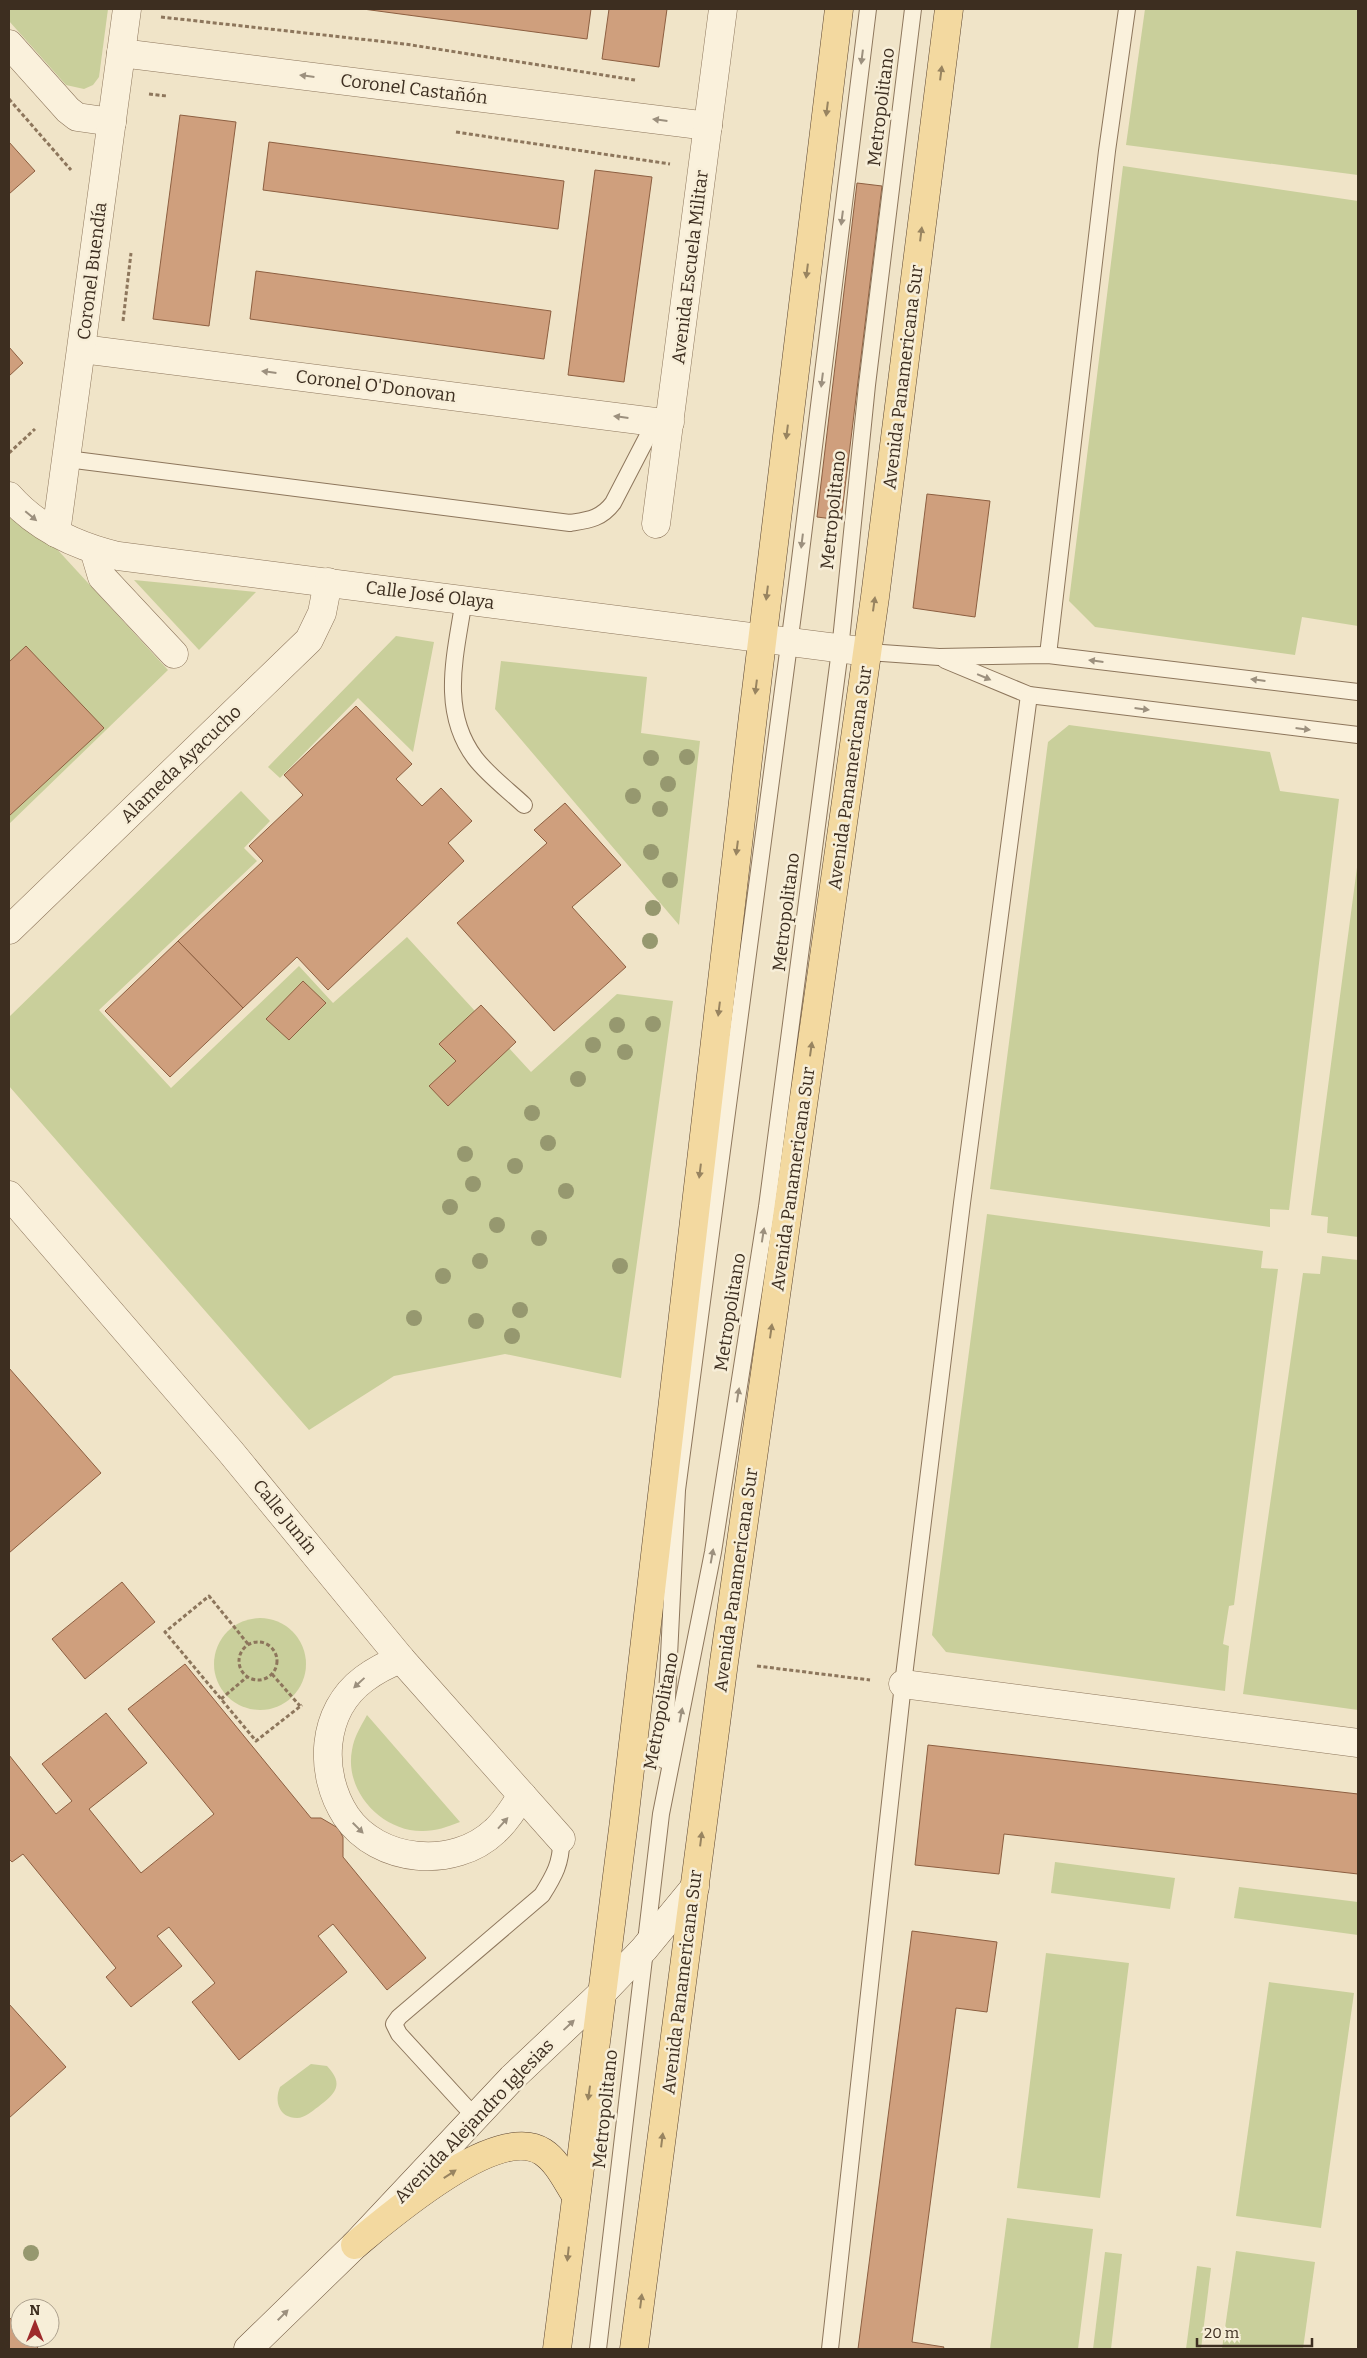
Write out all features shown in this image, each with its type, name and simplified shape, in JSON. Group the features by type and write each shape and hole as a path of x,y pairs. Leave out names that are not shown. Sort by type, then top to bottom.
{"main road":[{"path":"557,2349 575,2194 624,1821 762,638 839,9"},
{"name":"Avenida Panamericana Sur","path":"634,2349 729,1629 868,652 949,9"},
{"path":"354,2244 422,2192 458,2168 485,2154 509,2147 529,2147 542,2151 553,2162 575,2194"}],"street":[{"name":"Coronel Buendía","path":"56,534 126,9"},
{"name":"Avenida Escuela Militar","path":"656,524 662,422 708,126 723,9"},
{"path":"9,44 68,110 77,117 112,122"},
{"name":"Coronel Castañón","path":"121,53 708,126"},
{"name":"Coronel O'Donovan","path":"82,349 662,422"},
{"name":"Calle José Olaya","path":"9,496 34,520 56,534 73,543 118,556 464,599 840,650 868,652"},
{"path":"94,550 102,577 174,654"},
{"name":"Alameda Ayacucho","path":"9,930 309,640 322,613 328,582"},
{"name":"Calle Junín","path":"9,1195 230,1451 401,1659 562,1839"},
{"path":"401,1659 381,1667 363,1680 348,1695 336,1713 329,1734 327,1756 329,1777 336,1798 347,1817 363,1834 391,1849 406,1854 429,1856 453,1854 475,1846 494,1832 510,1815 522,1794"},
{"path":"903,1684 1358,1743"},
{"name":"Avenida Alejandro Iglesias","path":"248,2349 354,2244 512,2078 602,1993 644,1949 695,1887"}],"lane":[{"name":"Metropolitano","path":"661,1814 676,1490 788,642 868,9"},
{"name":"Metropolitano","path":"598,2349 661,1814 713,1552 767,1207 840,650 865,405 913,9"},
{"path":"1048,655 1107,151 1127,9"},
{"path":"66,459 570,523 595,519 607,512 662,422"},
{"path":"464,599 454,670 453,705 459,732 475,758 524,805"},
{"path":"868,652 939,658 1048,655 1358,692"},
{"path":"939,658 1029,695 1358,735"},
{"path":"830,2349 903,1684 962,1203 1029,695"},
{"path":"475,2117 399,2034 394,2024 399,2017 542,1895 557,1871 562,1854 562,1839"}],"path":[{"path":"160,17 405,44 641,81"},
{"path":"9,99 74,174"},
{"path":"248,1644 209,1596 165,1632 256,1742 307,1701"},
{"path":"260,1642 270,1645 276,1653 278,1662 272,1674 257,1680 247,1677 241,1669 239,1659 248,1644 260,1642"},
{"path":"778,1669 903,1684"},
{"path":"272,1674 300,1706"},
{"path":"221,1699 247,1677"}],"green space":[{"path":"9,9 108,9 99,77 93,85 84,89 66,85 9,21"},
{"path":"1145,9 1358,9 1358,175 1126,145"},
{"path":"1123,166 1358,201 1358,626 1302,617 1295,655 1095,627 1069,601"},
{"path":"9,497 168,670 9,824"},
{"path":"134,580 256,592 199,650"},
{"path":"396,636 434,642 413,752 358,698 280,778 268,767"},
{"path":"501,661 647,677 641,733 700,741 679,925 495,709"},
{"path":"1069,725 1270,752 1280,791 1339,799 1289,1210 1270,1209 1270,1227 990,1189 1048,742"},
{"path":"241,791 270,821 244,848 257,861 99,1010 171,1088 299,966 333,1003 407,937 531,1072 617,994 673,1001 621,1378 505,1354 394,1376 309,1430 9,1086 9,1017"},
{"path":"1358,860 1358,1237 1327,1233 1328,1217 1311,1215"},
{"path":"987,1214 1263,1251 1261,1268 1278,1269 1234,1605 1229,1606 1223,1644 1229,1646 1225,1691 946,1652 932,1635"},
{"path":"1322,1256 1358,1260 1358,1710 1243,1694 1303,1273 1320,1274"},
{"path":"260,1618 278,1622 292,1632 302,1646 306,1664 302,1682 292,1696 278,1706 260,1710 242,1706 228,1696 218,1682 214,1664 218,1646 228,1632 242,1622"},
{"path":"367,1715 460,1822 432,1830 408,1829 393,1825 380,1817 369,1806 360,1794 354,1780 351,1765 354,1741"},
{"path":"1055,1862 1175,1878 1170,1909 1051,1893"},
{"path":"1239,1887 1358,1902 1358,1935 1234,1918"},
{"path":"1046,1953 1129,1963 1100,2198 1017,2188"},
{"path":"1269,1982 1354,1993 1321,2228 1236,2216"},
{"path":"311,2064 327,2066 336,2079 336,2089 329,2098 306,2116 297,2118 286,2115 279,2108 278,2092 280,2087"},
{"path":"1007,2218 1093,2229 1078,2349 990,2349"},
{"path":"1236,2251 1315,2262 1303,2349 1222,2349"},
{"path":"1105,2252 1122,2254 1111,2349 1093,2349"},
{"path":"1197,2266 1211,2268 1201,2349 1186,2349"}],"building":[{"path":"363,9 591,9 587,39"},
{"path":"609,9 667,9 659,67 602,59"},
{"path":"180,115 236,122 209,326 153,319"},
{"path":"9,142 35,171 9,194"},
{"path":"269,142 564,181 558,229 263,190"},
{"path":"595,170 652,177 624,382 568,375"},
{"path":"857,183 882,186 841,520 817,517"},
{"path":"256,271 551,311 544,359 250,319"},
{"path":"9,347 23,363 9,376"},
{"path":"927,494 990,501 975,617 913,608"},
{"path":"26,646 104,728 9,816 9,662"},
{"path":"356,706 412,764 396,779 422,806 441,788 472,821 448,843 464,861 328,990 297,957 243,1008 178,941 263,861 249,846 303,795 284,775"},
{"path":"565,803 621,865 572,907 626,967 554,1031 457,923 547,843 534,830"},
{"path":"178,941 243,1008 170,1077 105,1011"},
{"path":"303,981 326,1003 289,1040 266,1019"},
{"path":"481,1005 516,1042 448,1106 429,1086 456,1061 439,1044"},
{"path":"9,1368 101,1473 9,1553"},
{"path":"122,1582 155,1622 85,1679 52,1639"},
{"path":"185,1664 311,1818 321,1818 338,1828 343,1837 343,1857 426,1958 387,1990 333,1924 318,1936 347,1972 239,2060 192,2002 215,1983 169,1927 157,1936 182,1966 131,2007 106,1977 116,1968 23,1854 12,1862 9,1859 9,1755 56,1814 72,1801 42,1764 106,1713 147,1763 89,1809 141,1873 214,1814 128,1709"},
{"path":"928,1745 1358,1794 1358,1874 1004,1834 999,1874 915,1865"},
{"path":"912,1931 997,1942 987,2012 956,2008 912,2342 944,2347 943,2349 858,2349"},
{"path":"9,2004 66,2067 9,2118"},
{"path":"9,2317 10,2348 37,2348 9,2349"}]}
